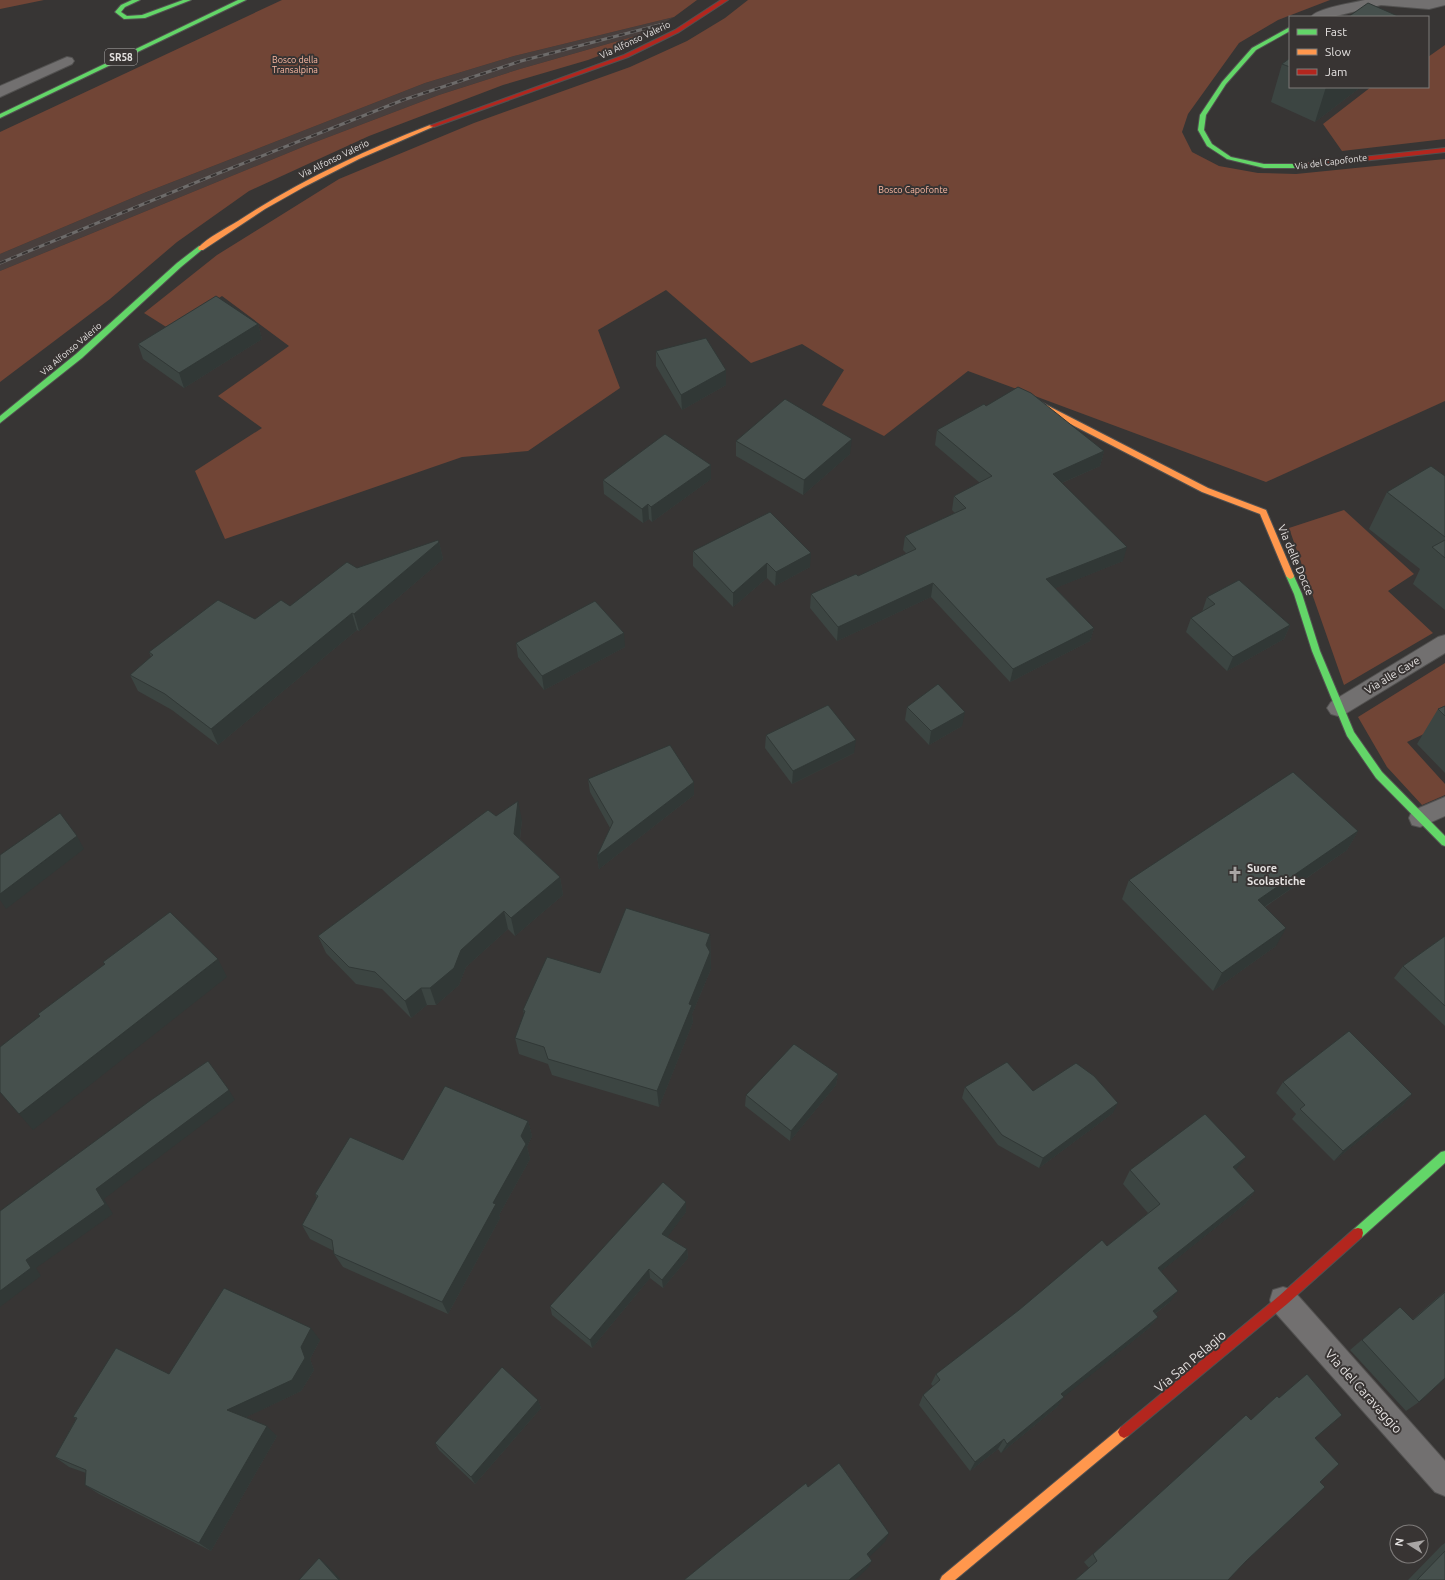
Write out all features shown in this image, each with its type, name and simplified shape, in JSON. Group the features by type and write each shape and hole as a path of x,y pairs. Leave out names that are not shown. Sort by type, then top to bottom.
{"street":[{"path":"138,0 122,6 118,12 126,18 142,17 188,0"},
{"name":"SR58","path":"0,116 243,0"},
{"name":"Via Alfonso Valerio","path":"0,420 103,335 192,255 244,219 287,194 348,162 404,138 459,116 591,71 625,57 664,39 705,15 725,0"},
{"path":"1321,16 1339,10 1383,1 1428,5 1445,1"},
{"name":"Via del Capofonte","path":"1289,30 1254,50 1224,83 1203,115 1201,130 1209,145 1229,158 1264,166 1303,166 1370,157 1445,150"},
{"path":"0,92 67,61"},
{"name":"Via delle Docce","path":"1020,395 1157,464 1205,490 1262,512 1298,594 1316,651 1338,708 1350,734 1379,776 1445,842"},
{"name":"Via alle Cave","path":"1338,708 1445,643"},
{"path":"1420,818 1445,806"},
{"name":"Via San Pelagio","path":"946,1580 1283,1300 1445,1156"},
{"name":"Via del Caravaggio","path":"1283,1300 1445,1482"}],"shaded area":[{"path":"674,17 646,33 520,69 439,95 305,146 0,271 0,254 144,193 425,83 514,56"}],"green space":[{"path":"0,0 44,0 0,9"},
{"name":"Bosco della Transalpina","path":"282,0 697,0 674,17 514,56 425,83 144,193 0,254 0,132"},
{"name":"Bosco Capofonte","path":"748,0 1330,0 1278,20 1239,43 1188,114 1182,132 1192,152 1219,166 1258,173 1296,174 1445,159 1445,401 1266,482 968,371 884,436 822,405 844,370 802,344 751,363 666,290 598,330 620,388 528,451 462,457 225,539 195,471 262,428 218,396 289,346 222,296 171,330 144,313 217,255 339,179 474,123 630,67 687,41 725,18"},
{"path":"646,33 609,52 588,60 503,85 369,136 249,191 177,242 110,299 0,382 0,271 305,146 439,95 520,69"},
{"path":"1445,45 1445,139 1342,151 1323,124 1370,88 1429,88 1429,56"},
{"path":"1344,510 1414,574 1388,591 1433,633 1344,685 1289,528"},
{"path":"1445,663 1445,724 1407,742 1445,784 1445,795 1422,805 1387,767 1358,717"}],"building":[{"path":"1368,3 1398,16 1349,16"},
{"path":"1289,59 1289,67 1282,64"},
{"path":"216,296 258,324 179,373 138,344"},
{"path":"706,338 726,370 681,395 656,351"},
{"path":"1018,387 1031,393 1104,451 1053,474 1127,547 1046,579 1094,628 1013,669 933,583 838,627 811,594 856,574 858,576 916,549 905,536 966,508 954,496 992,476 937,430 984,404 986,406"},
{"path":"785,399 852,439 804,480 736,441"},
{"path":"665,434 711,465 651,507 648,504 642,509 603,480"},
{"path":"1431,466 1445,476 1445,537 1387,492"},
{"path":"770,512 811,553 776,572 767,563 733,593 693,551"},
{"path":"438,540 439,542 354,614 352,613 211,729 165,694 130,675 153,655 149,652 218,600 255,619 281,600 290,606 347,562 357,568"},
{"path":"1445,540 1445,558 1432,547"},
{"path":"1239,580 1290,625 1233,657 1191,618 1215,604 1207,597"},
{"path":"595,601 624,633 542,676 516,643"},
{"path":"938,684 965,712 931,731 907,707"},
{"path":"828,705 856,740 793,771 766,735"},
{"path":"1445,706 1445,716 1438,709"},
{"path":"670,745 694,782 597,856 613,822 588,779"},
{"name":"Suore Scolastiche","path":"1293,772 1358,831 1258,900 1286,928 1222,973 1129,880"},
{"path":"518,801 514,834 560,877 511,918 504,911 461,950 454,968 430,988 421,988 405,1001 375,972 349,967 318,936 488,810 496,816"},
{"path":"60,813 77,836 0,894 0,855"},
{"path":"626,908 710,934 706,945 710,952 689,1004 692,1005 657,1091 548,1059 544,1047 515,1038 525,1011 523,1010 547,957 600,973"},
{"path":"170,912 218,959 19,1114 0,1092 0,1047 40,1016 38,1014 105,964 103,962"},
{"path":"1445,936 1445,1006 1403,966"},
{"path":"1349,1031 1412,1094 1343,1151 1300,1109 1305,1105 1283,1082"},
{"path":"794,1044 838,1074 791,1131 746,1095"},
{"path":"208,1061 229,1090 96,1189 105,1204 26,1260 31,1268 0,1291 0,1211 151,1100"},
{"path":"1007,1062 1033,1091 1076,1063 1094,1076 1118,1103 1043,1158 1002,1135 965,1087"},
{"path":"445,1086 528,1121 521,1136 526,1144 493,1203 496,1204 442,1302 334,1254 332,1240 302,1225 318,1196 315,1194 350,1137 403,1160"},
{"path":"1205,1114 1246,1157 1233,1167 1255,1191 1158,1268 1178,1291 1153,1311 1158,1317 1061,1394 1064,1397 1007,1444 1004,1439 975,1462 923,1395 940,1380 936,1374 1019,1310 1102,1240 1107,1246 1160,1204 1130,1170"},
{"path":"663,1182 686,1202 662,1234 687,1249 662,1280 649,1269 590,1340 550,1306"},
{"path":"224,1288 311,1328 301,1347 305,1358 292,1380 227,1410 267,1426 199,1543 85,1485 86,1470 55,1457 77,1418 73,1417 116,1348 169,1374"},
{"path":"1445,1292 1445,1378 1419,1402 1362,1340 1400,1307 1413,1320"},
{"path":"502,1367 538,1400 471,1477 435,1443"},
{"path":"1307,1374 1342,1415 1315,1438 1339,1464 1320,1482 1325,1487 1246,1561 1228,1580 1075,1580 1097,1561 1093,1554 1246,1415 1251,1420 1277,1396 1279,1398"},
{"path":"839,1463 889,1533 867,1554 872,1561 849,1580 684,1580 806,1483 808,1487"},
{"path":"1445,1551 1445,1580 1417,1580"},
{"path":"319,1558 339,1580 299,1580"}],"railway":[{"path":"0,263 214,175 403,100 521,61 663,24"}],"traffic: fast":[{"path":"137,0 123,6 118,12 126,18 143,17 188,0"},
{"path":"0,116 243,0"},
{"path":"1289,30 1254,49 1224,83 1203,115 1201,130 1209,145 1229,158 1264,166 1298,166"},
{"path":"0,420 79,356 179,265 201,248"},
{"path":"1290,576 1298,594 1316,651 1350,734 1379,775 1445,842"},
{"path":"1358,1233 1445,1156"}],"traffic: slow":[{"path":"201,248 302,185 356,158 432,126"},
{"path":"1029,399 1205,490 1263,512 1290,576"},
{"path":"946,1580 1124,1432"}],"traffic: jam":[{"path":"432,126 626,56 677,31 725,0"},
{"path":"1298,166 1445,150"},
{"path":"1124,1432 1283,1300 1358,1233"}],"place":[{"name":"Suore Scolastiche","path":"1235,874"}]}
